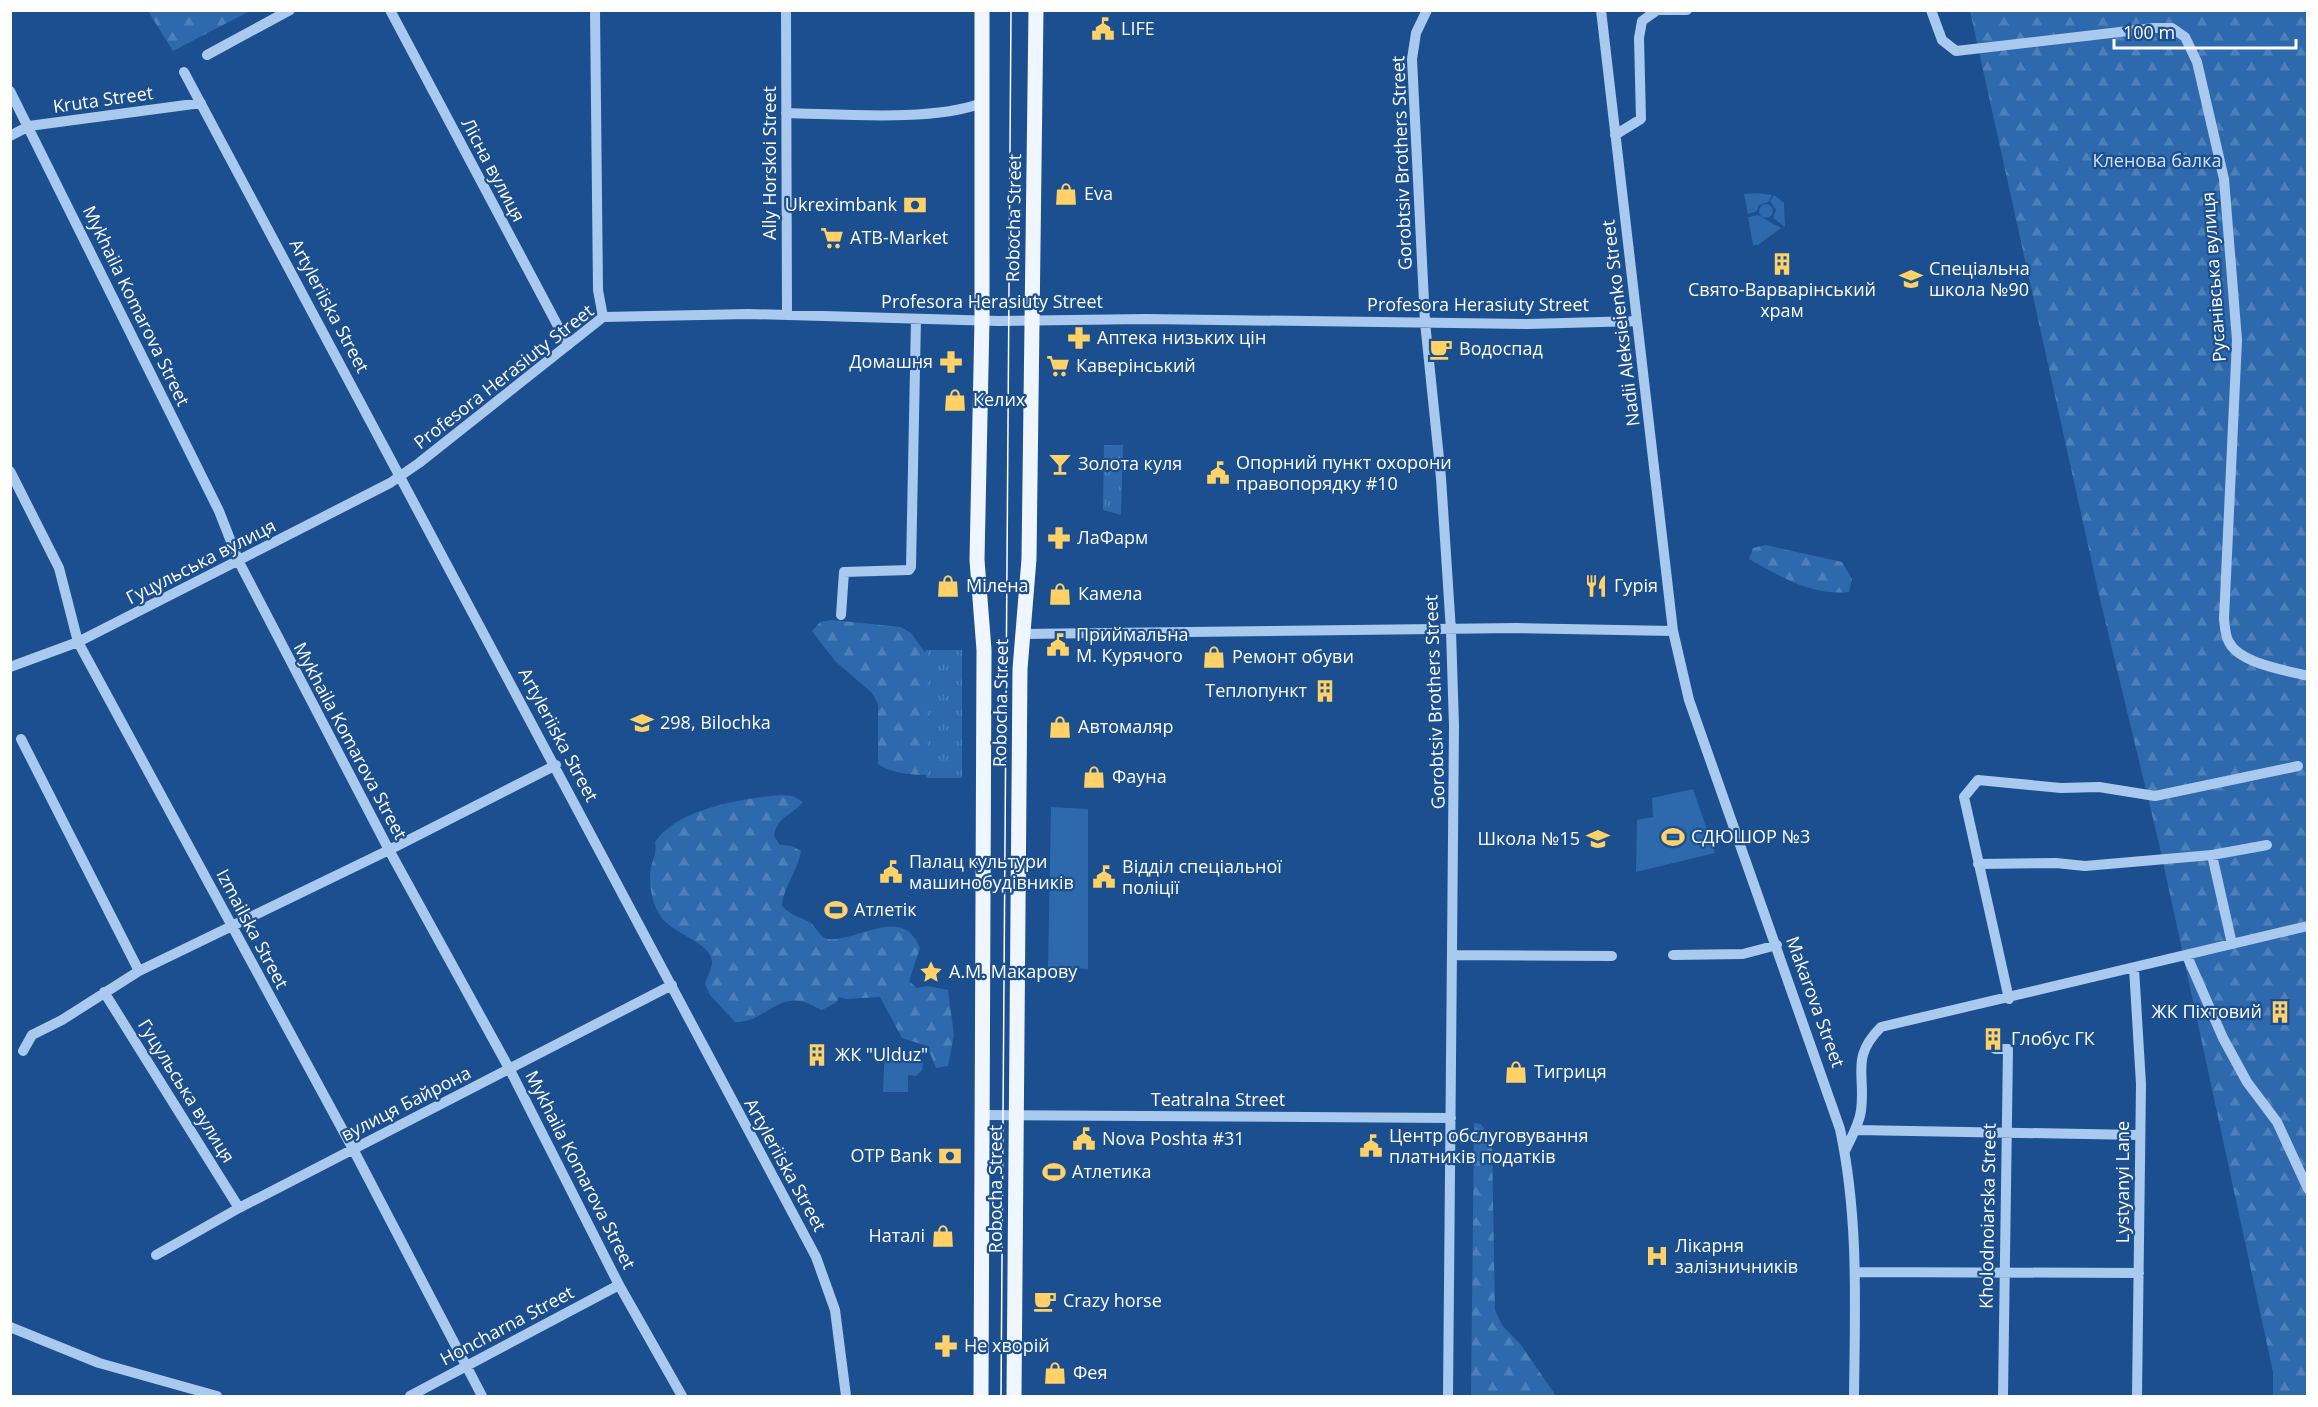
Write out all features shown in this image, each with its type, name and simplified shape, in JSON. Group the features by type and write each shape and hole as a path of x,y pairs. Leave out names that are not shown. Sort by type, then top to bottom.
{"main road":[{"name":"Robocha Street","path":"981,1396 984,1115 984,650 977,560 982,320 982,10"},
{"name":"Robocha Street","path":"1014,1396 1021,634 1029,559 1036,10"}],"street":[{"path":"207,55 290,10"},
{"name":"Лісна вулиця","path":"390,10 568,345"},
{"path":"595,10 598,290 603,317"},
{"name":"Ally Horskoi Street","path":"786,10 787,315"},
{"name":"Gorobtsiv Brothers Street","path":"1427,10 1416,33 1412,59 1425,322 1441,478 1451,631 1455,826 1448,1396"},
{"name":"Nadii Aleksieienko Street","path":"1601,10 1673,631"},
{"path":"1615,135 1641,119 1639,38 1642,21 1656,11 1687,10"},
{"name":"Русанівська вулиця","path":"1931,10 1942,40 1956,51 2154,28 2172,28 2185,37 2197,62 2224,179 2236,316 2231,493 2224,619 2229,643 2239,653 2259,664 2307,676"},
{"name":"Artyleriiska Street","path":"184,72 402,476 816,1257 835,1310 846,1396"},
{"name":"Mykhaila Komarova Street","path":"10,91 219,511 239,562 388,850 510,1070 620,1285 682,1396"},
{"name":"Kruta Street","path":"10,135 29,126 201,103"},
{"path":"786,113 928,113 966,109 982,103"},
{"name":"Profesora Herasiuty Street","path":"402,476 603,317 787,315 998,321 1146,319 1528,324 1637,321"},
{"path":"841,615 844,572 909,570 911,567 916,319"},
{"name":"Izmailska Street","path":"10,471 59,568 78,642 353,1149 482,1396"},
{"name":"Гуцульська вулиця","path":"10,667 78,642 239,562 402,476"},
{"path":"1021,634 1256,630 1451,631 1517,628 1673,631"},
{"name":"Makarova Street","path":"1673,631 1689,700 1833,1103 1845,1151 1854,1209 1854,1396"},
{"path":"21,739 139,971"},
{"path":"23,1051 32,1035 63,1020 139,971 556,765"},
{"path":"2009,999 1964,797 1978,780 2061,788 2098,787 2155,796 2298,766"},
{"path":"1978,864 2056,863 2085,866 2212,855 2267,845"},
{"path":"2212,855 2232,944"},
{"path":"1845,1151 1856,1130 1861,1112 1865,1044 1881,1027 2009,999 2307,926"},
{"path":"1673,955 1743,954 1777,945"},
{"path":"1453,955 1612,956"},
{"path":"2187,956 2223,1038 2247,1082 2277,1122 2307,1190"},
{"name":"Lystyanyi Lane","path":"2134,968 2141,1084 2137,1396"},
{"name":"вулиця Байрона","path":"156,1255 239,1208 672,985"},
{"name":"Гуцульська вулиця","path":"104,992 239,1208"},
{"name":"Kholodnoiarska Street","path":"1995,1048 2008,1049 2003,1396"},
{"name":"Teatralna Street","path":"984,1115 1451,1118"},
{"path":"1856,1130 2139,1135"},
{"path":"1855,1272 2139,1273"},
{"name":"Honcharna Street","path":"410,1396 620,1285"},
{"path":"10,1327 99,1363 217,1396"}],"green space":[{"path":"148,11 250,11 173,51"},
{"name":"Кленова балка","path":"1970,11 2307,11 2307,1396 2273,1396 2273,1372 2160,848 2099,595"},
{"path":"1744,194 1772,195 1768,202 1759,205 1757,211 1748,214"},
{"path":"1774,195 1784,203 1785,227 1773,218 1776,210 1770,201"},
{"path":"1763,204 1769,204 1773,211 1769,218 1763,218 1759,214 1759,208"},
{"path":"1758,215 1781,228 1758,245 1753,245 1748,217"},
{"path":"1104,445 1123,445 1121,515 1103,510"},
{"path":"1766,545 1842,562 1852,579 1849,592 1809,588 1749,559 1753,548"},
{"path":"831,620 901,627 911,633 924,651 935,654 958,726 961,772 929,775 906,774 886,769 878,764 878,704 872,693 835,661 812,631 820,622"},
{"path":"926,650 962,650 962,778 926,778"},
{"name":"СДЮШОР №3","path":"1693,789 1715,853 1636,872 1637,820 1653,817 1652,798"},
{"path":"782,795 793,796 803,802 781,821 774,836 780,845 792,846 801,851 785,891 782,906 810,923 821,935 829,939 891,927 902,928 912,935 920,948 909,981 917,988 928,986 948,990 954,1035 948,1066 936,1068 927,1046 902,1038 880,997 846,999 839,997 837,1002 822,1010 803,1002 784,1002 753,1018 735,1022 710,995 705,984 712,964 710,955 698,943 664,921 659,914 651,892 650,874 655,842 666,830 695,813 713,807 731,802"},
{"path":"1051,807 1088,809 1088,969 1048,967"},
{"path":"885,1045 904,1061 911,1057 920,1058 923,1062 922,1070 916,1076 908,1075 908,1092 883,1092"},
{"path":"1474,1123 1481,1124 1492,1141 1495,1310 1502,1325 1521,1345 1556,1396 1471,1396"}],"tram line":[{"path":"1001,1396 1011,10"}],"place":[{"name":"LIFE","path":"1103,29"},
{"name":"Eva","path":"1066,194"},
{"name":"Ukreximbank","path":"915,205"},
{"name":"ATB-Market","path":"832,238"},
{"name":"Свято-Варварінський храм","path":"1782,264"},
{"name":"Спеціальна школа №90","path":"1911,279"},
{"name":"Аптека низьких цін","path":"1079,338"},
{"name":"Водоспад","path":"1441,349"},
{"name":"Домашня","path":"951,362"},
{"name":"Каверінський","path":"1058,366"},
{"name":"Келих","path":"955,400"},
{"name":"Золота куля","path":"1060,464"},
{"name":"Опорний пункт охорони правопорядку #10","path":"1218,473"},
{"name":"ЛаФарм","path":"1059,538"},
{"name":"Мілена","path":"948,586"},
{"name":"Гурія","path":"1596,586"},
{"name":"Камела","path":"1060,594"},
{"name":"Приймальна М. Курячого","path":"1058,645"},
{"name":"Ремонт обуви","path":"1214,657"},
{"name":"Теплопункт","path":"1325,691"},
{"name":"298, Bilochka","path":"642,723"},
{"name":"Автомаляр","path":"1060,727"},
{"name":"Фауна","path":"1094,777"},
{"name":"СДЮШОР №3","path":"1673,837"},
{"name":"Школа №15","path":"1598,839"},
{"name":"Палац культури машинобудівників","path":"891,872"},
{"name":"Відділ спеціальної поліції","path":"1104,877"},
{"name":"Атлетік","path":"836,910"},
{"name":"А.М. Макарову","path":"931,972"},
{"name":"ЖК Піхтовий","path":"2280,1012"},
{"name":"Глобус ГК","path":"1993,1039"},
{"name":"ЖК \"Ulduz\"","path":"817,1055"},
{"name":"Тигриця","path":"1516,1072"},
{"name":"Nova Poshta #31","path":"1084,1139"},
{"name":"Центр обслуговування платників податків","path":"1371,1146"},
{"name":"OTP Bank","path":"950,1156"},
{"name":"Атлетика","path":"1054,1172"},
{"name":"Наталі","path":"943,1236"},
{"name":"Лікарня залізничників","path":"1657,1256"},
{"name":"Crazy horse","path":"1045,1301"},
{"name":"Не хворій","path":"946,1346"},
{"name":"Фея","path":"1055,1373"}]}
